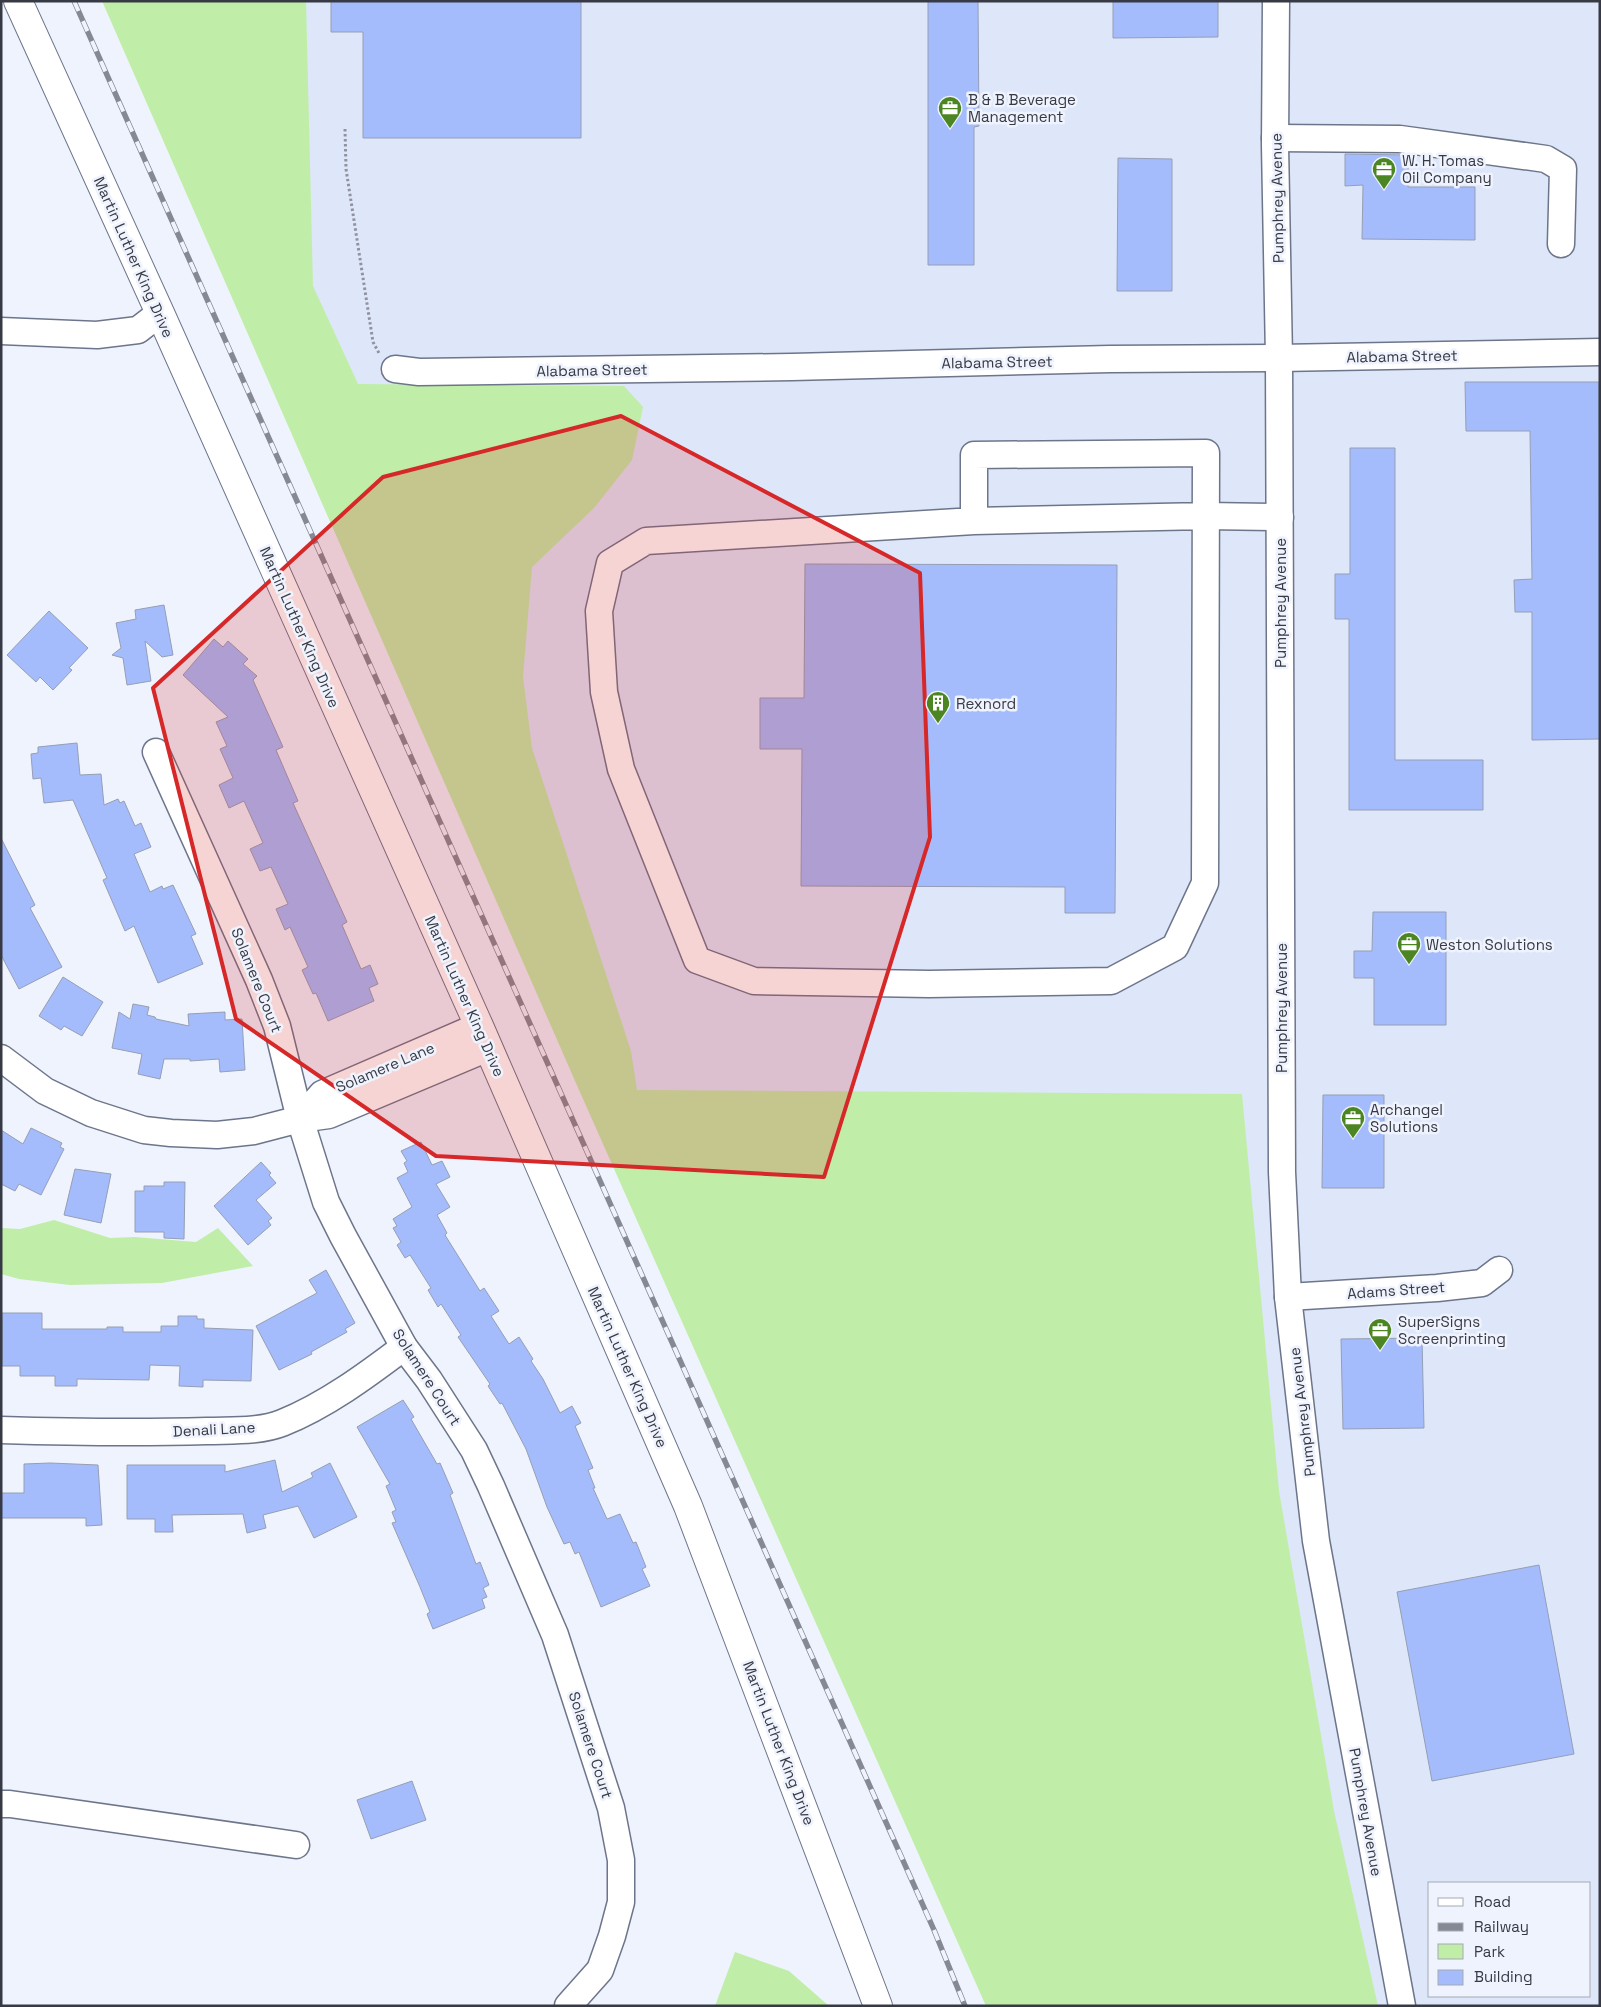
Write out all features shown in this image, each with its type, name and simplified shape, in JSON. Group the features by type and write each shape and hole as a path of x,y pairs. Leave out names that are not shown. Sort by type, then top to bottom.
{"main road":[{"name":"Martin Luther King Drive","path":"18,1 160,313 484,1037 688,1506 878,2006"}],"street":[{"name":"Pumphrey Avenue","path":"1276,1 1275,138 1279,358 1282,1172 1288,1297 1316,1541 1402,2006"},
{"path":"1275,138 1400,140 1546,159 1563,170 1562,244"},
{"path":"1,331 97,335 138,330 160,313"},
{"name":"Alabama Street","path":"395,369 418,372 792,367 1110,359 1600,352"},
{"path":"974,521 974,455 1206,453 1206,516 1205,883 1175,948 1111,981 929,984 754,981 697,960 621,769 604,692 599,611 610,563 646,541 974,521 1206,516 1280,517"},
{"name":"Solamere Court","path":"156,752 270,1007 277,1026 300,1119 326,1202 342,1236 404,1347 474,1450 555,1634 611,1808 621,1860 621,1902 600,1970 568,2006"},
{"name":"Solamere Lane","path":"1,1058 54,1096 91,1114 144,1130 195,1135 234,1134 300,1119 329,1115 484,1037"},
{"name":"Adams Street","path":"1288,1297 1436,1288 1482,1283 1499,1270"},
{"name":"Denali Lane","path":"1,1430 186,1432 245,1430 280,1424 308,1411 370,1373 404,1347"},
{"path":"1,1804 296,1845"}],"path":[{"path":"345,129 346,169 373,342 382,359 395,369"}],"highlighted area":[{"path":"621,416 920,573 930,837 824,1177 436,1156 236,1019 153,688 383,477"}],"shaded area":[{"path":"126,1 1600,1 1600,2006 1022,2006"}],"green space":[{"path":"102,1 306,1 313,286 358,384 624,386 643,407 632,460 594,508 532,567 523,677 532,748 631,1051 637,1090 1242,1094 1279,1491 1334,1811 1378,2006 986,2006 579,1090"},
{"path":"54,1220 110,1238 135,1237 196,1242 218,1228 253,1266 162,1283 70,1285 19,1279 1,1274 1,1228 20,1229"},
{"path":"735,1952 789,1971 829,2006 715,2006"}],"building":[{"path":"331,1 581,1 581,138 363,138 363,32 331,32"},
{"path":"928,1 978,1 979,126 974,127 974,265 928,265"},
{"path":"1113,1 1218,1 1218,37 1113,38"},
{"path":"1345,154 1408,155 1408,187 1475,187 1475,240 1362,239 1363,185 1345,186"},
{"path":"1118,158 1172,159 1172,291 1117,291"},
{"path":"1465,382 1599,382 1600,739 1532,740 1532,612 1515,612 1514,580 1532,579 1530,431 1466,431"},
{"path":"1350,448 1395,448 1395,760 1483,760 1483,810 1349,810 1349,619 1335,619 1335,574 1350,574"},
{"name":"Rexnord","path":"805,564 1117,565 1115,913 1065,913 1065,887 801,886 802,749 760,749 760,698 804,698"},
{"path":"164,605 173,655 162,657 145,641 151,681 127,685 123,658 112,655 121,648 116,623 136,619 135,610"},
{"path":"49,611 88,648 69,668 72,670 53,690 40,677 36,682 7,655"},
{"path":"214,639 223,647 228,641 248,659 243,664 257,676 253,680 283,747 276,750 298,801 293,803 347,922 342,925 361,969 370,965 378,984 369,988 374,1001 328,1021 316,993 313,994 302,970 308,967 290,927 285,930 276,909 288,904 271,867 260,871 250,849 263,843 244,801 229,808 219,785 233,778 220,749 227,746 216,722 228,717 183,675"},
{"path":"77,743 80,775 101,774 104,805 118,799 120,803 124,801 135,826 141,823 151,847 134,854 150,892 162,886 163,889 173,885 196,934 191,936 203,964 158,983 134,926 125,931 103,880 107,878 73,800 44,803 41,778 33,779 31,754 38,753 38,747"},
{"path":"1,838 35,905 30,908 62,967 19,989 1,955"},
{"path":"1373,912 1446,912 1446,1025 1374,1025 1374,978 1354,978 1354,951 1372,951"},
{"path":"63,977 103,1002 82,1036 64,1026 61,1030 39,1016"},
{"path":"133,1004 149,1007 147,1015 156,1019 189,1026 188,1014 225,1012 225,1020 242,1019 245,1070 220,1072 219,1059 190,1061 190,1059 164,1059 160,1079 138,1074 142,1054 112,1048 119,1012 130,1019"},
{"path":"1323,1095 1384,1095 1384,1188 1322,1188"},
{"path":"31,1128 62,1143 60,1147 64,1149 41,1195 19,1184 15,1191 1,1184 1,1130 23,1144"},
{"path":"421,1142 432,1165 442,1161 450,1177 436,1184 450,1207 437,1215 447,1233 445,1235 480,1291 484,1288 499,1311 491,1316 509,1344 519,1337 533,1359 531,1361 543,1379 560,1413 572,1406 581,1423 575,1426 593,1468 588,1470 595,1488 593,1488 607,1519 620,1514 633,1543 636,1542 646,1567 642,1569 650,1586 601,1607 579,1552 575,1554 570,1542 564,1544 547,1507 526,1449 502,1403 500,1404 488,1386 490,1384 458,1337 461,1335 441,1304 438,1307 428,1290 431,1288 410,1255 405,1258 397,1245 401,1242 393,1228 397,1226 393,1219 412,1207 397,1178 408,1172 404,1163 407,1161 401,1151"},
{"path":"261,1162 271,1173 269,1175 276,1183 256,1200 272,1218 268,1221 271,1225 248,1245 214,1206"},
{"path":"75,1169 111,1174 101,1223 64,1215"},
{"path":"164,1182 185,1182 184,1239 164,1238 164,1232 135,1232 135,1191 144,1191 144,1186 164,1186"},
{"path":"326,1270 355,1323 345,1329 347,1332 311,1352 312,1354 279,1370 256,1326 317,1293 309,1280"},
{"path":"2,1313 42,1313 42,1329 107,1329 107,1327 123,1327 123,1332 161,1332 161,1326 178,1326 178,1316 197,1316 197,1319 204,1319 204,1328 253,1330 251,1381 203,1380 203,1387 179,1386 180,1366 150,1365 149,1380 77,1379 77,1386 55,1386 55,1376 20,1376 20,1366 2,1366"},
{"path":"1422,1338 1424,1428 1343,1429 1341,1339"},
{"path":"403,1400 414,1417 411,1419 437,1464 440,1463 453,1493 450,1495 476,1564 480,1562 489,1585 483,1588 487,1597 482,1599 485,1608 433,1629 427,1614 430,1612 392,1523 396,1522 392,1512 396,1510 386,1486 390,1484 357,1427"},
{"path":"275,1460 282,1492 313,1477 311,1473 330,1463 357,1517 314,1538 298,1506 263,1515 266,1528 247,1533 243,1514 172,1515 173,1532 155,1532 155,1519 127,1519 127,1465 225,1465 225,1472"},
{"path":"24,1464 98,1465 102,1525 86,1526 86,1518 1,1518 1,1493 24,1493"},
{"path":"1539,1565 1574,1754 1432,1781 1397,1592"},
{"path":"412,1781 426,1820 371,1839 357,1800"}],"railway":[{"path":"74,1 934,1930 965,2006"}],"place":[{"name":"B & B Beverage Management","path":"950,129"},
{"name":"W. H. Tomas Oil Company","path":"1384,190"},
{"name":"Rexnord","path":"938,724"},
{"name":"Weston Solutions","path":"1409,965"},
{"name":"Archangel Solutions","path":"1353,1139"},
{"name":"SuperSigns Screenprinting","path":"1380,1351"}]}
